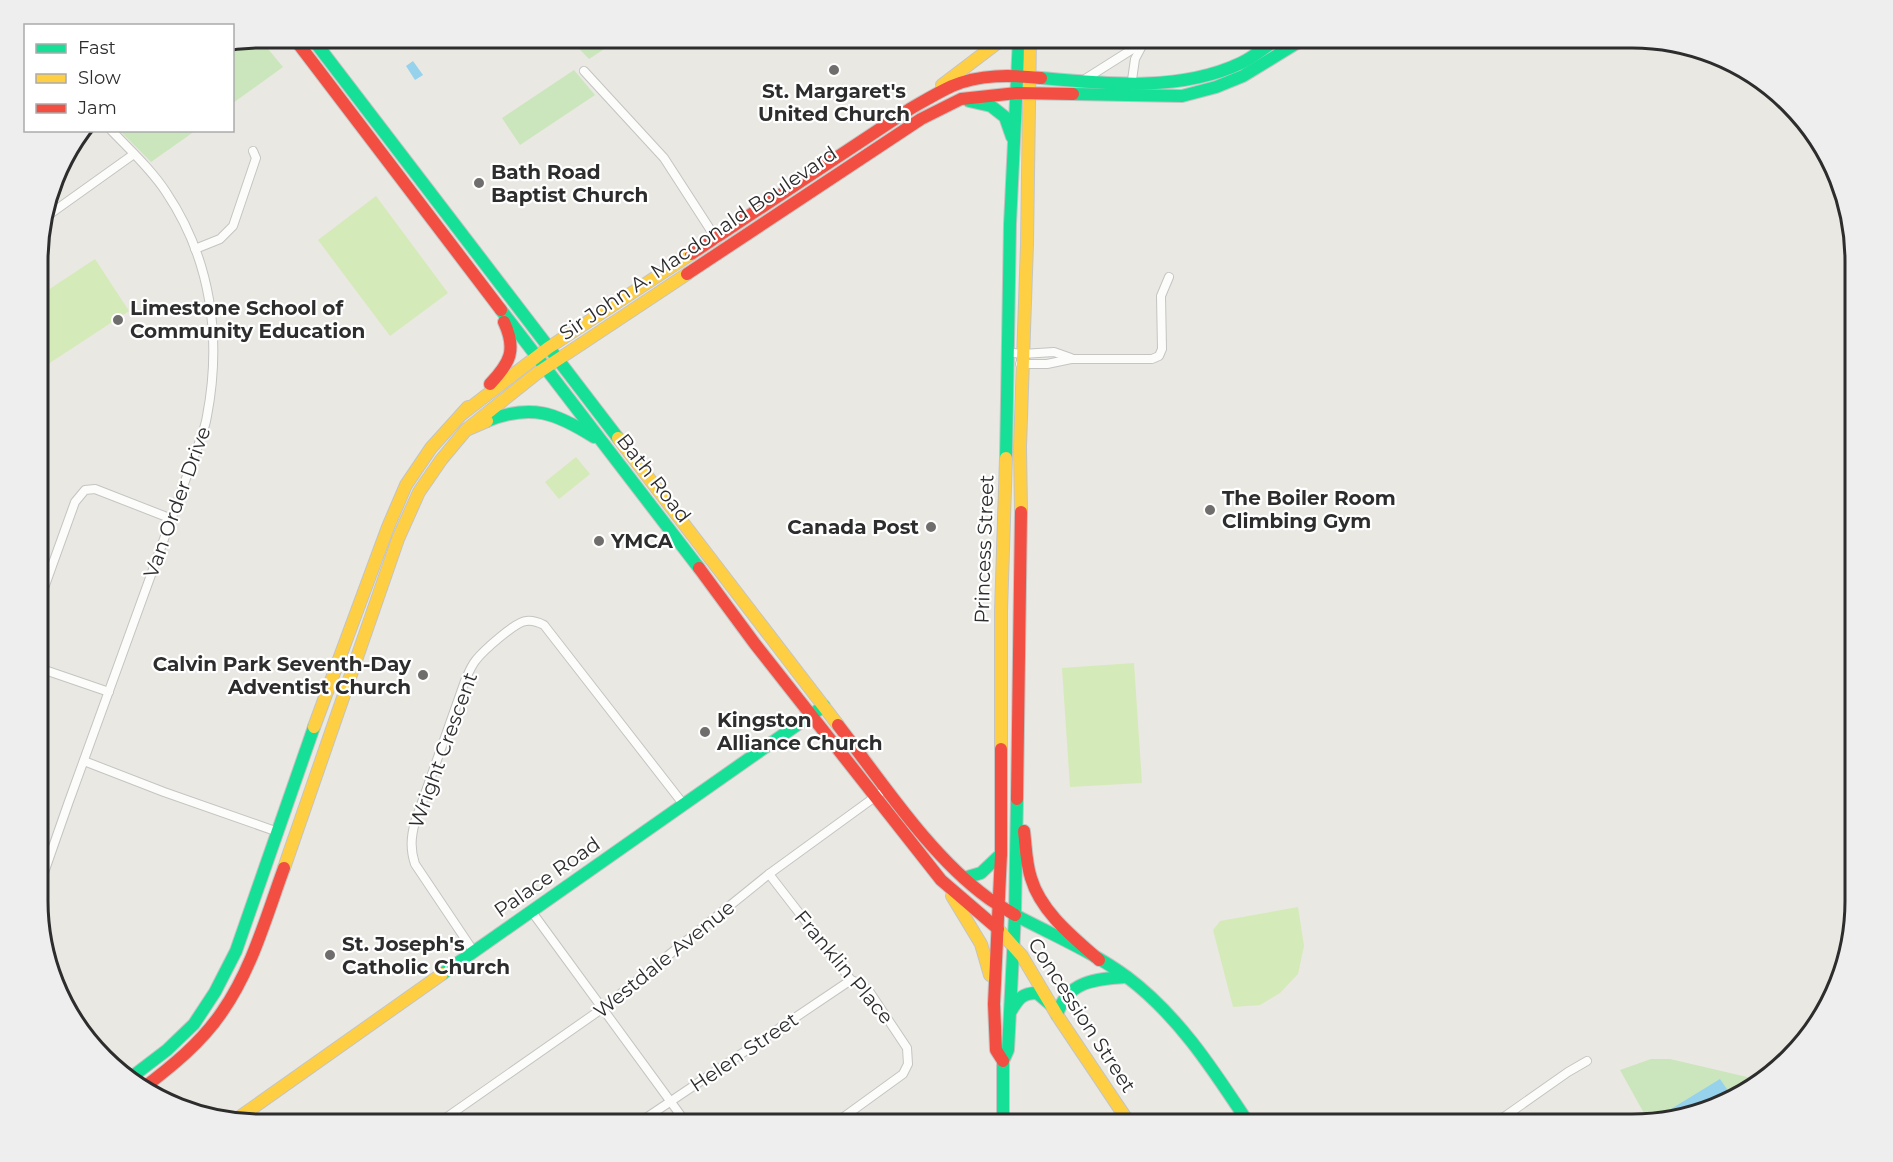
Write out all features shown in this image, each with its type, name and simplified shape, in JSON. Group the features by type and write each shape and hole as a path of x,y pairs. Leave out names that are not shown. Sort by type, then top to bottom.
{"main road":[{"name":"Bath Road","path":"302,48 812,716 941,880 998,929"},
{"name":"Bath Road","path":"320,48 927,840 964,878 988,898 1015,915"},
{"path":"910,109 991,48"},
{"name":"Princess Street","path":"1002,1114 1003,1061 1008,1050 1015,915 1021,568 1020,447 1030,93 1023,77 1020,48"},
{"name":"Princess Street","path":"1003,1061 996,1050 994,1004 1001,854 1001,611 1005,524 1010,224 1017,93 1023,77 1028,48"},
{"name":"Sir John A. Macdonald Boulevard","path":"466,430 546,369 723,250 921,119 961,99 1017,93 1130,88 1190,80 1241,63 1264,48"},
{"name":"Sir John A. Macdonald Boulevard","path":"462,414 536,356 910,109 950,87 993,76 1023,77 1082,81 1182,96 1216,87 1243,76 1289,48"},
{"path":"961,99 991,106 1005,117 1015,146"},
{"path":"136,1073 167,1050 194,1024 215,992 236,951 325,696 406,485 431,448 508,362 512,349 509,331 486,289"},
{"path":"151,1082 176,1063 206,1032 230,1000 255,950 398,539 418,492 466,430 500,416 523,411 546,413 575,425 603,444"},
{"name":"Palace Road","path":"244,1114 825,706"},
{"path":"1018,781 1029,871 1036,892 1063,928 1099,960"},
{"path":"278,832 291,826 303,813"},
{"path":"278,832 286,845 284,867"},
{"path":"964,878 984,873 1001,854"},
{"path":"941,880 968,920 986,956 994,1004"},
{"name":"Concession Street","path":"1015,915 1099,960 1127,977 1149,996 1179,1026 1210,1065 1242,1114"},
{"name":"Concession Street","path":"998,929 1022,956 1054,1010 1123,1114"},
{"path":"1010,1012 1017,1001 1027,993 1036,993 1054,1010 1063,997 1086,981 1127,977"}],"street":[{"path":"1082,81 1134,48"},
{"path":"1130,88 1135,59 1142,48"},
{"path":"584,71 664,158 723,250"},
{"name":"Van Order Drive","path":"48,862 207,418 214,362 214,331 209,297 204,275 183,220 166,191 113,132"},
{"path":"195,249 220,239 233,226 256,158 253,151"},
{"path":"54,211 134,154"},
{"path":"1007,358 1047,364 1071,358 1152,359 1159,356 1162,349 1161,296 1169,277"},
{"path":"48,577 75,502 85,490 95,489 172,519"},
{"name":"Wright Crescent","path":"474,952 415,864 411,839 415,822 474,662 519,623 537,621 544,625 684,805"},
{"path":"48,671 109,692"},
{"path":"84,761 278,832"},
{"name":"Westdale Avenue","path":"451,1114 603,1008 770,874 887,789"},
{"name":"Franklin Place","path":"770,874 851,980 861,984 869,991 905,1042 909,1053 908,1064 898,1078 848,1114"},
{"path":"532,912 680,1114"},
{"name":"Helen Street","path":"651,1114 851,980"},
{"path":"1509,1114 1587,1061"}],"green space":[{"path":"267,48 283,67 234,102 234,50"},
{"path":"579,48 606,48 589,59"},
{"path":"574,70 595,95 520,145 502,118"},
{"path":"121,132 194,132 151,162"},
{"path":"376,196 448,293 390,336 318,240"},
{"path":"95,259 129,311 48,364 48,290"},
{"path":"576,457 590,474 559,499 545,482"},
{"path":"1134,663 1142,783 1070,787 1062,668"},
{"path":"1298,907 1304,946 1298,974 1280,993 1260,1005 1233,1007 1213,930 1220,921"},
{"path":"1651,1059 1670,1059 1750,1078 1726,1092 1700,1103 1644,1114 1620,1070"}],"water":[{"path":"413,61 423,75 415,80 406,66"},
{"path":"1720,1079 1728,1091 1700,1103 1668,1111"}],"traffic: fast":[{"path":"320,48 618,438"},
{"path":"1006,458 1010,224 1019,48"},
{"path":"1041,78 1117,84 1168,82 1218,72 1251,58 1265,48"},
{"path":"1073,94 1182,96 1216,87 1243,76 1289,48"},
{"path":"969,101 991,106 1005,117 1012,137"},
{"path":"501,310 699,568"},
{"path":"487,421 517,413 543,413 567,422 594,437"},
{"path":"442,974 824,706"},
{"path":"136,1073 167,1050 194,1024 215,992 236,951 314,727"},
{"path":"1003,1114 1003,1061 1008,1050 1015,915 1017,799"},
{"path":"964,878 981,873 1001,854"},
{"path":"1015,915 1100,960 1146,992 1194,1045 1242,1114"},
{"path":"1057,1015 1068,995 1084,984 1126,977"},
{"path":"1011,1011 1021,998 1032,993 1037,993 1051,1005"}],"traffic: slow":[{"path":"942,85 991,48"},
{"path":"1021,512 1020,447 1027,244 1030,48"},
{"path":"462,414 548,348 691,254"},
{"path":"466,430 536,374 687,274"},
{"path":"314,727 388,527 406,485 431,448 468,407"},
{"path":"284,868 398,539 419,492 466,430 487,421"},
{"path":"618,438 838,725"},
{"path":"1001,749 1001,611 1006,458"},
{"path":"952,896 981,944 990,975"},
{"path":"998,929 1022,956 1057,1015 1123,1114"},
{"path":"244,1114 442,974"}],"traffic: jam":[{"path":"302,48 501,310"},
{"path":"691,254 910,109 946,89 985,77 1041,78"},
{"path":"687,274 921,119 961,99 1017,93 1073,94"},
{"path":"490,384 507,363 511,348 504,322"},
{"path":"1017,799 1021,512"},
{"path":"699,568 755,644 941,880 998,929"},
{"path":"838,725 908,817 946,861 988,898 1015,915"},
{"path":"1001,749 1001,854 994,1004 996,1050 1003,1061"},
{"path":"1024,831 1029,872 1042,902 1059,923 1099,960"},
{"path":"150,1082 195,1044 214,1023 233,995 250,960 284,868"}],"place":[{"name":"St. Margaret's United Church","path":"834,70"},
{"name":"Bath Road Baptist Church","path":"479,183"},
{"name":"Limestone School of Community Education","path":"118,320"},
{"name":"The Boiler Room Climbing Gym","path":"1210,510"},
{"name":"Canada Post","path":"931,527"},
{"name":"YMCA","path":"599,541"},
{"name":"Calvin Park Seventh-Day Adventist Church","path":"423,675"},
{"name":"Kingston Alliance Church","path":"705,732"},
{"name":"St. Joseph's Catholic Church","path":"330,955"}]}
